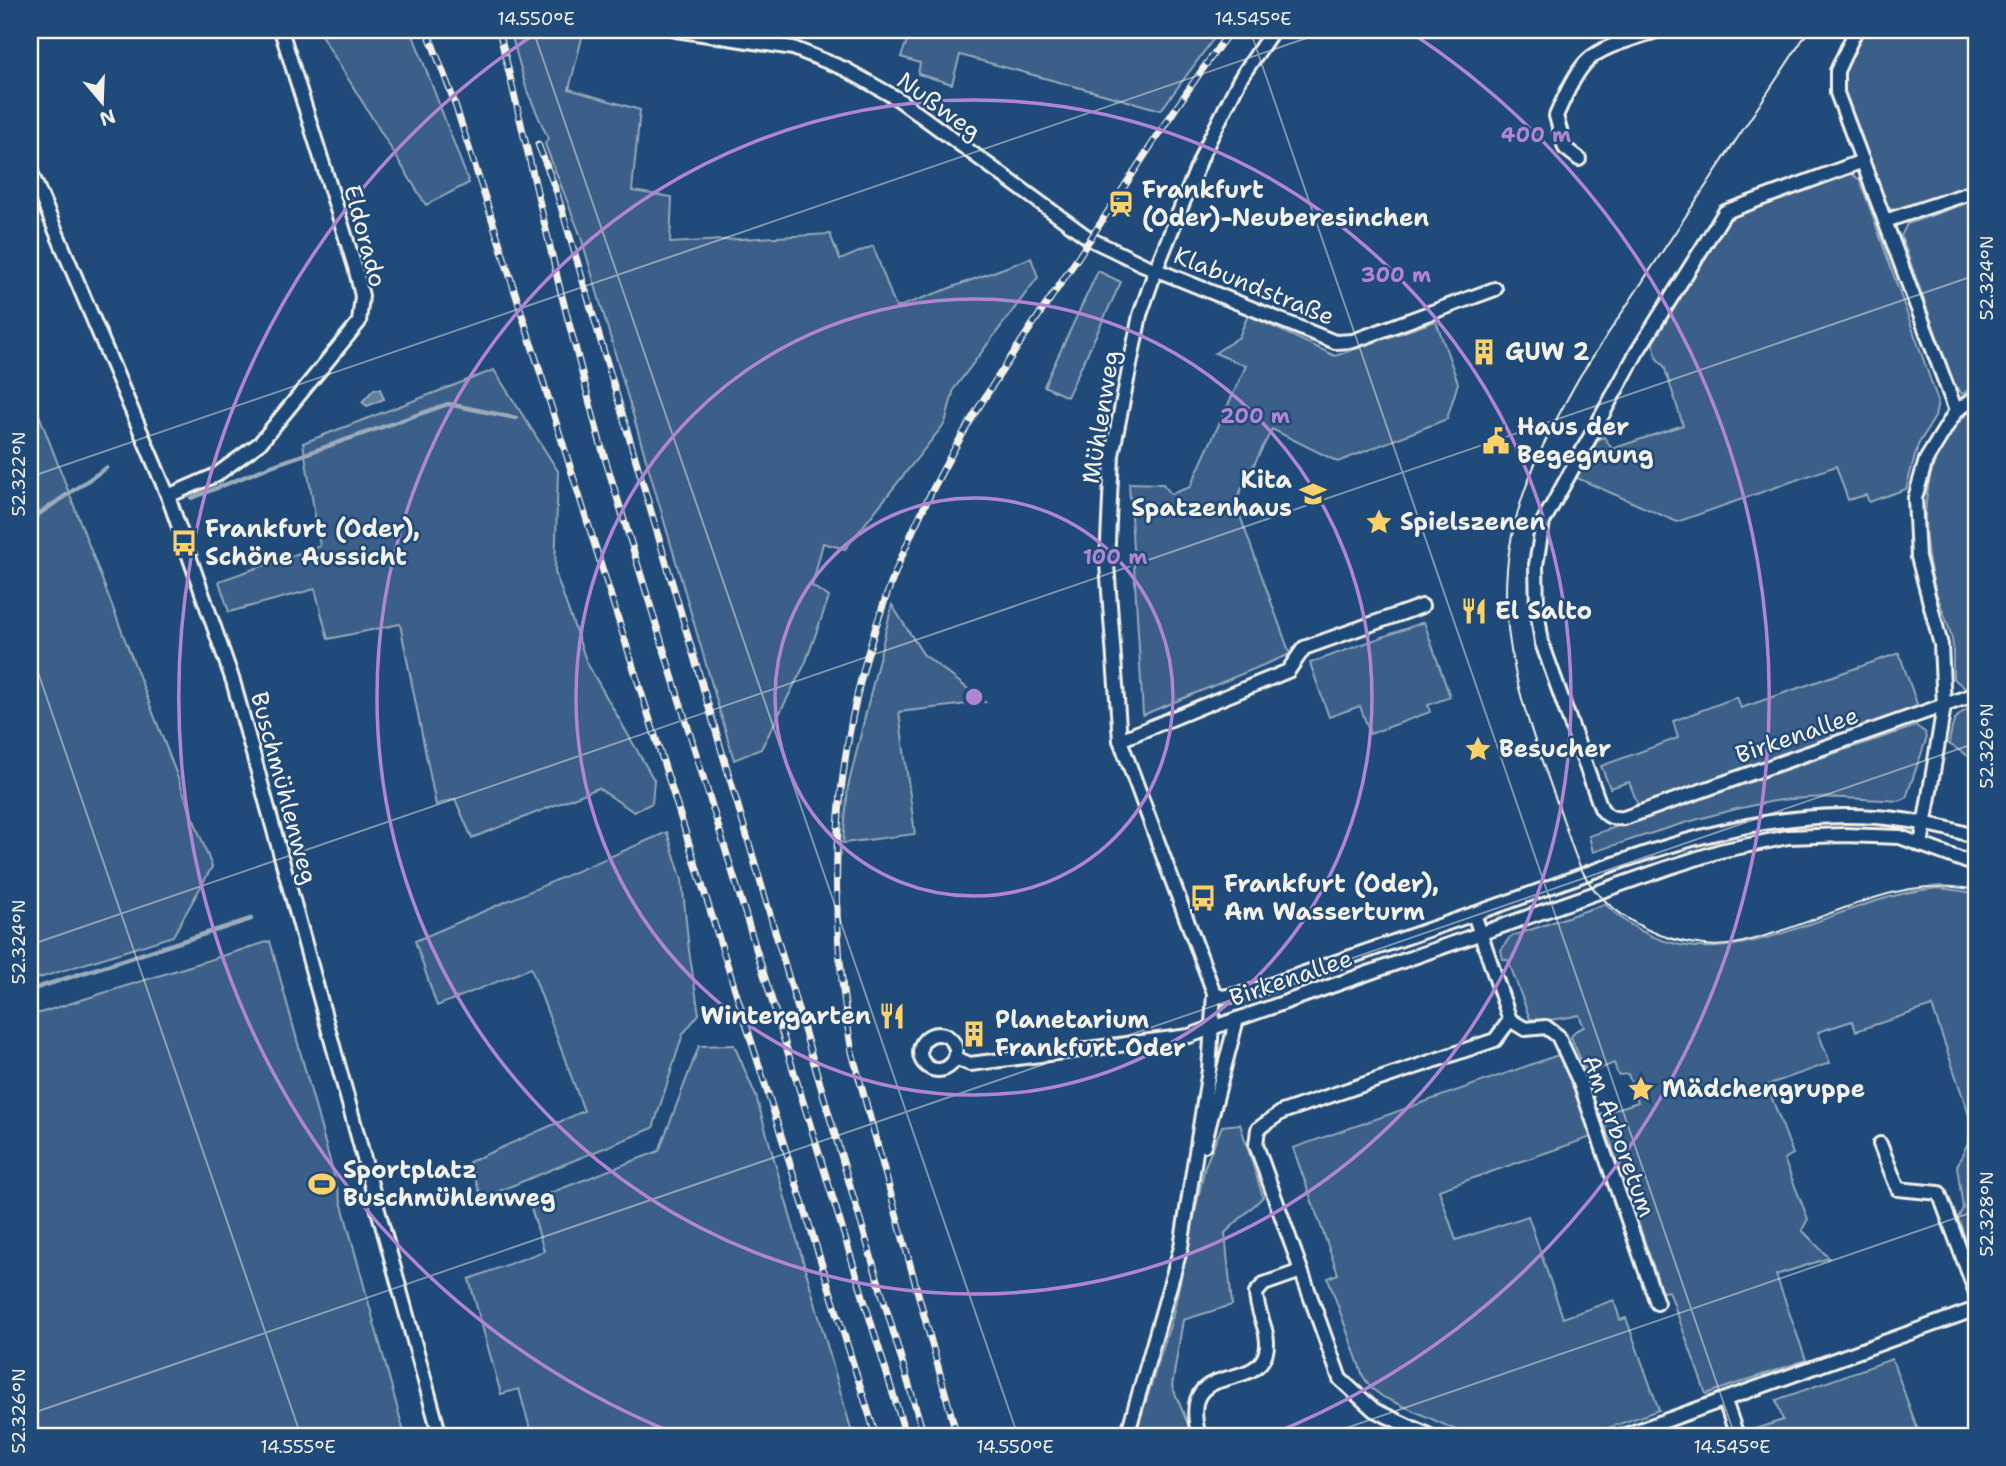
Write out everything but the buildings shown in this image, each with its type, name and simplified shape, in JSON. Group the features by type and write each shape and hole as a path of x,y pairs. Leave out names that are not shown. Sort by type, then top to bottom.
{"street":[{"name":"Eldorado","path":"168,496 216,475 260,443 359,322 362,296 355,267 281,30"},
{"name":"Nußweg","path":"676,30 793,48 845,69 898,99 1072,228 1156,269"},
{"name":"Mühlenweg","path":"1214,993 1120,740 1107,564 1112,455 1140,315 1156,269 1204,151 1240,79 1273,30"},
{"path":"1579,159 1565,148 1556,116 1575,73 1601,50 1659,30"},
{"path":"1856,30 1837,71 1837,93 1956,411"},
{"name":"Birkenallee","path":"1863,161 1725,212 1637,352 1543,522 1536,565 1537,609 1542,643 1601,808 1605,815 1624,818 1976,694"},
{"name":"Buschmühlenweg","path":"30,170 168,496 233,681 440,1436"},
{"path":"1885,221 1976,191"},
{"name":"Klabundstraße","path":"1156,269 1335,342 1353,341 1495,289"},
{"path":"1920,845 1944,706 1941,645 1918,556 1915,498 1926,460 1956,411 1972,400"},
{"path":"1120,740 1288,671 1304,648 1422,606"},
{"name":"Birkenallee","path":"1976,837 1924,822 1847,815 1779,818 1706,835 1247,993 1222,996 1214,993 1213,1027 1720,851 1788,838 1844,835 1900,837 1976,865"},
{"path":"1430,1436 1374,1410 1340,1380 1256,1145 1258,1129 1282,1112 1495,1040 1510,1020 1474,914"},
{"path":"1127,1436 1174,1272 1237,1019"},
{"name":"Am Arboretum","path":"1510,1020 1525,1029 1546,1027 1558,1036 1580,1083 1657,1303"},
{"path":"955,1058 970,1064 1189,1036 1213,1027 1187,1213"},
{"path":"1880,1144 1898,1189 1939,1193 1976,1293"},
{"path":"1199,1436 1194,1412 1197,1395 1213,1382 1254,1368 1266,1354 1267,1339 1256,1293 1264,1284 1301,1271"},
{"path":"1623,1436 1976,1309"},
{"path":"1725,1401 1737,1436"}],"shaded area":[{"path":"318,30 411,30 469,183 426,205"},
{"path":"510,30 584,30 569,89 640,110 632,191 672,197 670,243 830,234 840,260 873,246 896,308 1031,258 1038,277 954,389 945,423 845,549 823,543 812,586 829,597 805,664 761,749 734,760 581,237 545,144 548,138 527,91"},
{"path":"911,30 1220,30 1161,110 960,55 952,84 918,74 920,63 901,57"},
{"path":"1862,30 1976,30 1976,184 1896,212 1885,205 1841,83 1841,73"},
{"path":"1850,173 1860,180 1938,401 1935,417 1918,445 1906,489 1869,502 1866,495 1848,500 1836,466 1677,522 1575,477 1599,439 1604,437 1612,449 1683,425 1664,366 1657,359 1653,343 1725,225 1735,214"},
{"path":"1976,200 1976,385 1962,394 1954,384 1901,236 1907,224"},
{"path":"1098,271 1121,282 1067,397 1044,386"},
{"path":"1248,315 1335,356 1436,321 1458,383 1447,419 1338,462 1272,429 1235,502 1290,654 1143,715 1129,483 1163,484 1171,494 1190,487 1246,366 1215,353 1239,337"},
{"path":"494,370 558,471 555,572 587,663 654,780 652,803 634,812 598,788 472,838 455,799 436,805 400,624 328,639 315,589 229,612 219,581 320,546 303,443"},
{"path":"374,389 380,389 384,399 367,406 362,402"},
{"path":"30,391 212,867 173,936 30,981"},
{"path":"1976,407 1976,685 1966,689 1953,678 1952,640 1935,589 1926,540 1925,515 1927,490 1943,445 1957,425"},
{"path":"892,605 923,654 985,702 899,712 915,834 843,843 848,787"},
{"path":"1424,622 1450,697 1428,705 1430,712 1370,734 1360,706 1329,717 1310,663"},
{"path":"1899,653 1918,707 1638,805 1629,782 1610,788 1601,766 1678,738 1673,721 1737,697 1741,708"},
{"path":"1976,706 1976,761 1949,744 1955,719"},
{"path":"1916,726 1925,732 1926,740 1906,798 1899,801 1821,797 1775,801 1706,817 1593,852 1589,836"},
{"path":"667,832 682,880 699,1014 683,1034 653,1128 482,1198 469,1162 584,1111 531,968 437,1006 415,941"},
{"path":"1939,888 1976,893 1976,1268 1958,1218 1963,1208 1957,1166 1974,1130 1932,1006 1856,1031 1852,1021 1818,1032 1830,1063 1767,1085 1793,1154 1784,1159 1808,1219 1802,1230 1829,1258 1776,1275 1806,1360 1706,1394 1669,1291 1662,1292 1601,1114 1638,1102 1628,1074 1618,1075 1614,1063 1592,1072 1584,1068 1571,1037 1575,1031 1584,1027 1579,1015 1530,1019 1508,960 1503,959 1501,950 1510,937 1605,904 1644,933 1685,946 1726,946 1768,938 1896,895"},
{"path":"270,941 405,1436 30,1436 30,1016"},
{"path":"734,1045 756,1096 853,1436 532,1436 519,1389 501,1394 469,1279 544,1251 529,1201 659,1151 699,1046"},
{"path":"1561,1054 1594,1136 1439,1190 1456,1240 1528,1216 1563,1318 1614,1300 1620,1320 1626,1318 1659,1410 1586,1436 1469,1436 1383,1397 1371,1388 1363,1376 1328,1278 1338,1274 1293,1148"},
{"path":"1240,1124 1263,1197 1225,1233 1232,1305 1183,1320 1172,1386 1190,1429 1173,1436 1135,1436 1172,1319 1205,1166 1222,1126"},
{"path":"1892,1359 1920,1436 1757,1436 1755,1429 1783,1420 1776,1400"}],"waterway":[{"path":"192,498 271,466 448,404 516,418"},
{"path":"30,520 106,468"},
{"path":"30,990 251,919"}],"tram line":[{"path":"1809,30 1580,376 1547,437 1521,501 1510,546 1506,580 1510,646 1536,744 1584,875 1609,905 1647,929 1690,943 1729,945 1794,927 1896,892 1922,887 1976,890"}],"railway":[{"path":"427,30 453,98 490,213 876,1436"},
{"path":"499,30 559,285 600,442 906,1436"},
{"path":"957,1436 852,1052 841,974 837,898 838,824 846,751 861,679 882,607 910,537 945,466 1006,364 1231,30"},
{"path":"538,144 557,193 924,1436"}],"place":[{"name":"Frankfurt (Oder)-Neuberesinchen","path":"1121,204"},
{"name":"GUW 2","path":"1484,352"},
{"name":"Haus der Begegnung","path":"1496,441"},
{"name":"Kita Spatzenhaus","path":"1313,494"},
{"name":"Spielszenen","path":"1379,522"},
{"name":"Frankfurt (Oder), Schöne Aussicht","path":"184,543"},
{"name":"El Salto","path":"1474,611"},
{"name":"Besucher","path":"1478,749"},
{"name":"Frankfurt (Oder), Am Wasserturm","path":"1203,898"},
{"name":"Wintergarten","path":"892,1016"},
{"name":"Planetarium Frankfurt Oder","path":"974,1034"},
{"name":"Mädchengruppe","path":"1641,1089"},
{"name":"Sportplatz Buschmühlenweg","path":"322,1184"}]}
